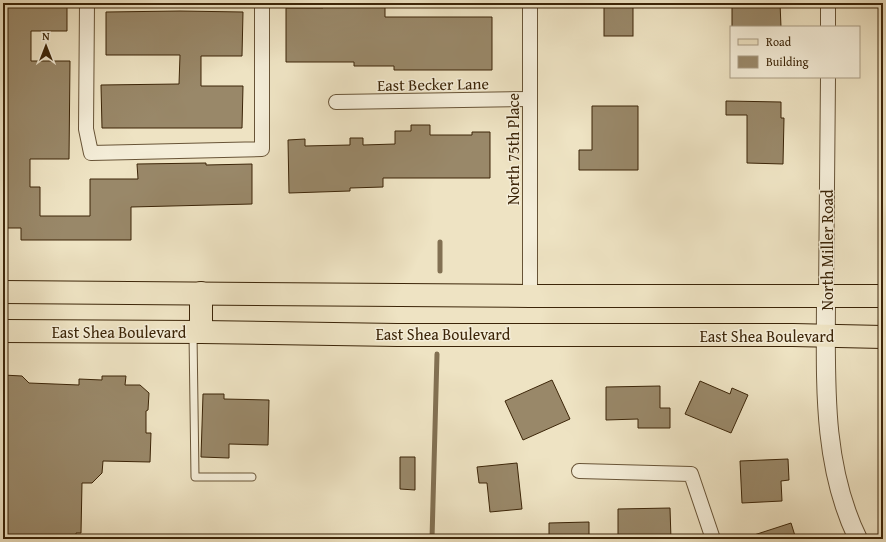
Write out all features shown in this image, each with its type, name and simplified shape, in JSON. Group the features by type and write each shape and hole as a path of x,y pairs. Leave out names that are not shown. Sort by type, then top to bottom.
{"main road":[{"path":"3,292 530,296 883,296"},
{"path":"197,332 201,294"},
{"name":"East Shea Boulevard","path":"3,331 398,335 883,337"}],"street":[{"path":"87,3 86,129 91,153 262,149 262,3"},
{"name":"North 75th Place","path":"530,3 530,296"},
{"path":"828,3 828,26"},
{"name":"North Miller Road","path":"828,78 826,392 829,432 838,481 858,539"},
{"name":"East Becker Lane","path":"336,102 530,99"},
{"path":"579,471 692,474 713,539"}],"lane":[{"path":"197,332 195,477 252,477"}],"building":[{"path":"7,3 67,3 67,31 31,31 31,61 70,61 69,159 30,159 30,187 40,187 40,216 90,216 90,179 138,179 137,164 252,164 252,204 131,207 131,240 21,240 21,228 5,228"},
{"path":"604,3 633,3 633,36 604,36"},
{"path":"732,3 780,3 781,26 732,26"},
{"path":"323,4 385,4 385,17 492,17 492,70 394,70 394,66 354,66 354,62 286,62 286,8 323,8"},
{"path":"106,12 243,12 242,56 201,56 201,86 243,86 242,128 102,128 101,85 179,84 180,55 106,55"},
{"path":"726,101 781,102 781,118 784,118 783,164 747,163 747,115 726,115"},
{"path":"592,106 638,106 638,170 579,170 579,150 592,150"},
{"path":"411,125 430,125 430,135 472,135 472,132 490,132 490,178 383,178 383,187 350,188 350,191 289,193 288,140 305,139 305,146 350,145 350,138 363,138 363,145 395,144 395,131 411,131"},
{"path":"3,375 22,376 29,383 79,385 79,379 102,380 102,376 126,376 125,385 140,385 149,393 148,410 146,411 146,433 151,433 150,462 103,461 102,473 92,483 82,483 81,533 76,533 76,539 5,539 5,505 3,505 5,410 3,408"},
{"path":"552,380 570,419 523,440 505,401"},
{"path":"700,381 730,394 732,388 748,395 731,433 685,414"},
{"path":"660,386 660,408 670,408 670,428 638,428 638,419 606,420 606,387"},
{"path":"203,394 224,394 224,399 269,400 268,445 229,444 229,458 201,457"},
{"path":"400,457 415,457 415,490 400,489"},
{"path":"788,459 789,480 781,481 782,501 742,503 740,461"},
{"path":"517,463 522,509 490,512 487,483 479,483 477,467"},
{"path":"670,508 671,539 618,539 618,509"},
{"path":"589,522 589,539 549,539 549,523"},
{"path":"791,523 796,539 752,539 751,536"}],"waterway":[{"path":"440,242 440,271"},
{"path":"432,539 437,354"}]}
